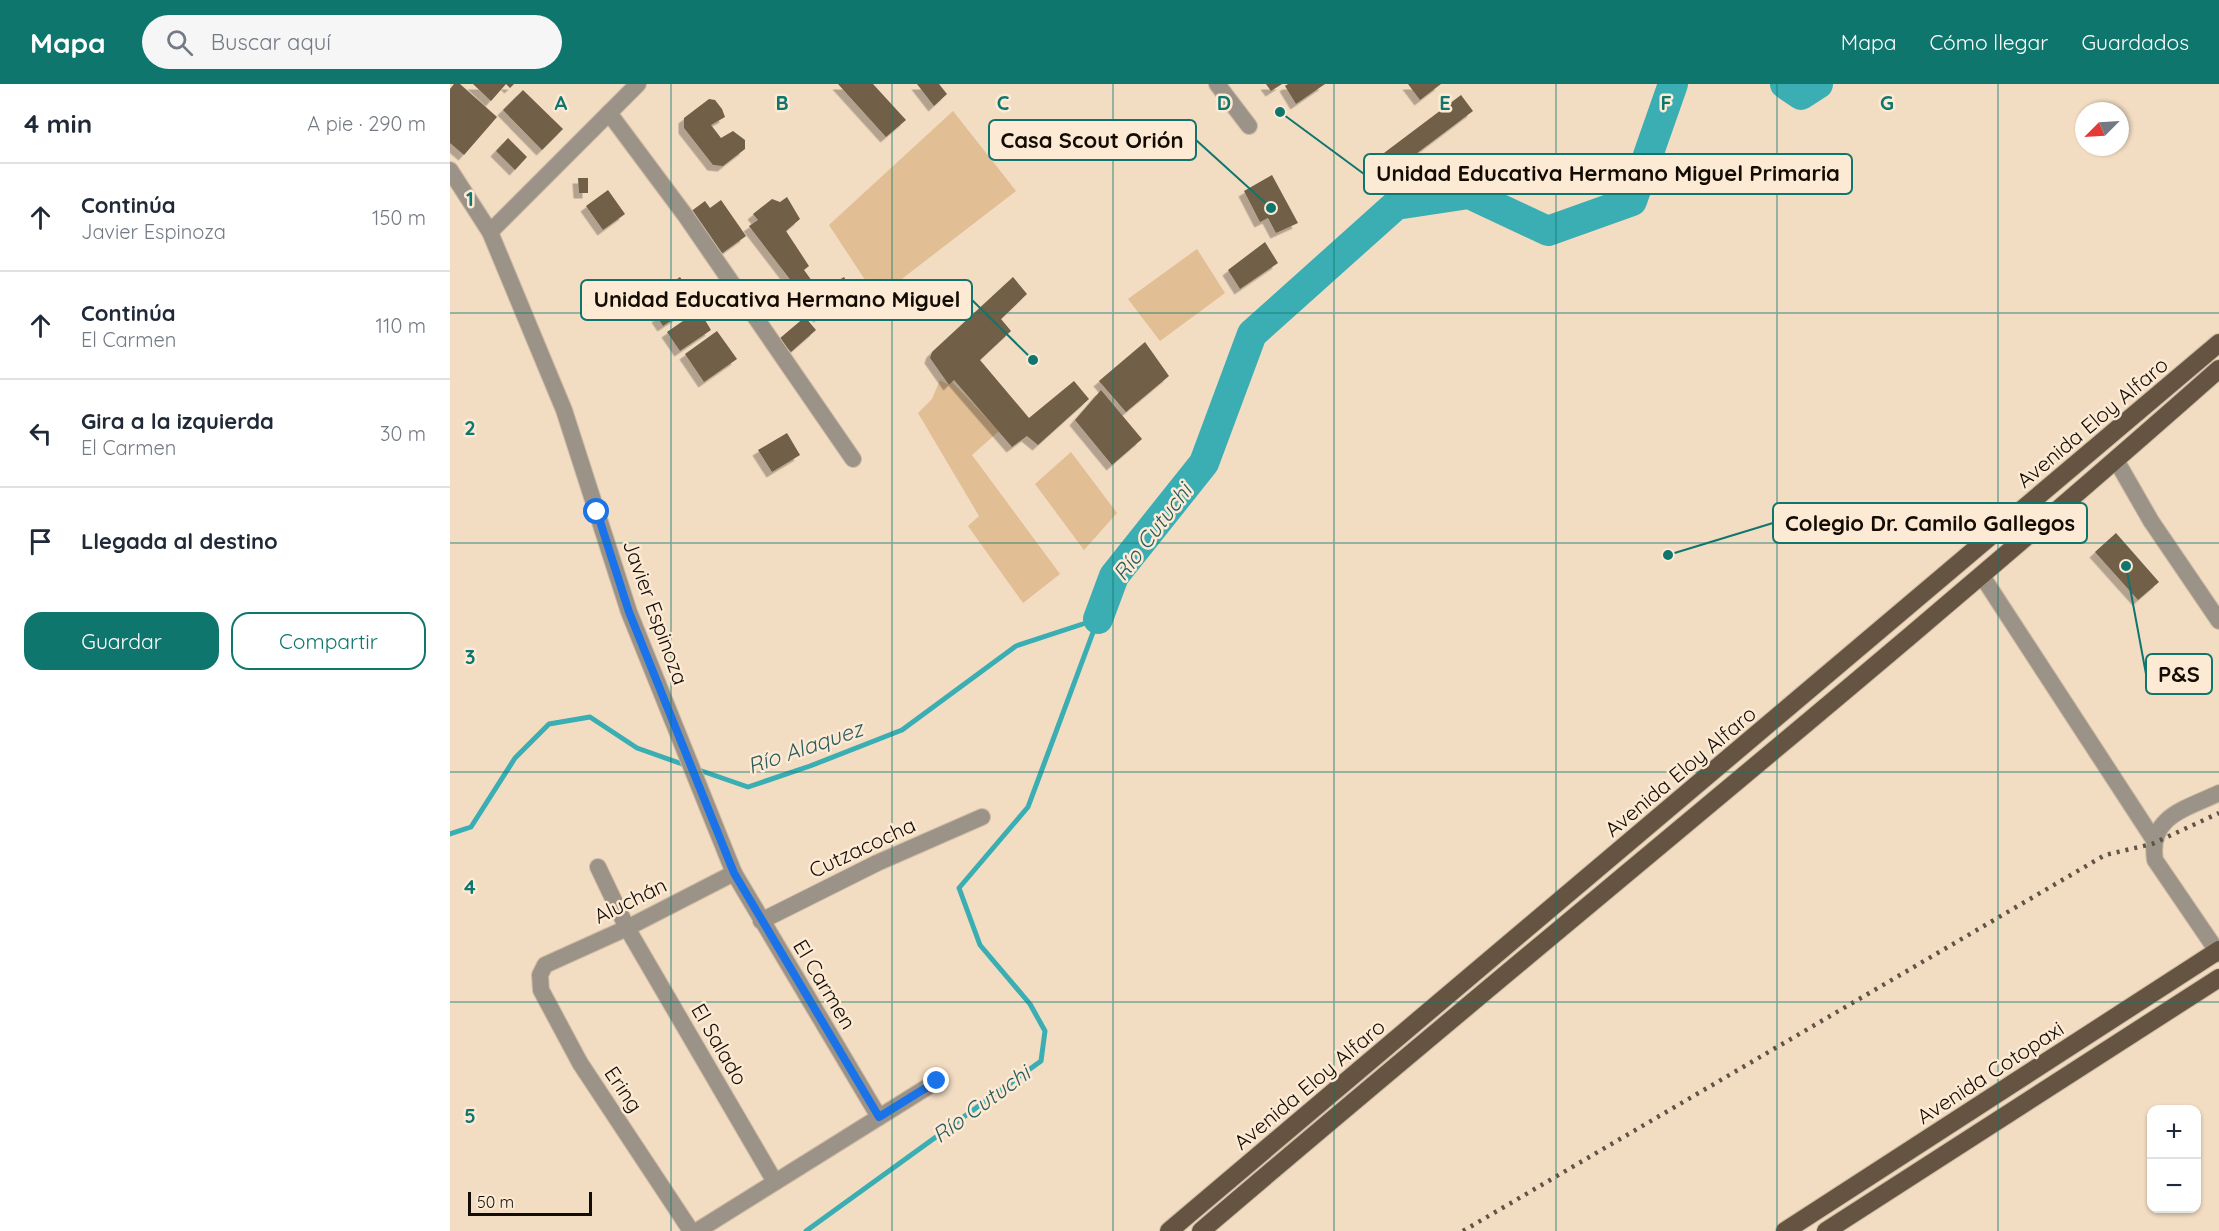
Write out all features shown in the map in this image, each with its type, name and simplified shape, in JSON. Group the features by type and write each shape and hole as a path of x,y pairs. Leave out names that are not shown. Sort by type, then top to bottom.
{"main road":[{"name":"Avenida Eloy Alfaro","path":"1169,1231 2219,343"},
{"name":"Avenida Eloy Alfaro","path":"1201,1231 1517,962 1982,576 2219,369"},
{"name":"Avenida Cotopaxi","path":"1785,1231 2218,952"},
{"path":"1826,1231 2219,978"}],"street":[{"path":"490,232 638,84"},
{"path":"1217,84 1249,126"},
{"path":"609,114 685,215 853,459"},
{"name":"Javier Espinoza","path":"450,170 490,232 564,410 629,612 731,866"},
{"path":"2116,460 2151,521 2219,621"},
{"path":"1982,576 2154,840"},
{"path":"2218,952 2155,860 2154,840 2155,833 2165,819 2219,793"},
{"name":"Cutzacocha","path":"761,921 877,863 982,817"},
{"name":"El Carmen","path":"731,866 761,921 879,1117"},
{"name":"Aluchán","path":"545,965 627,928 731,866"},
{"name":"El Salado","path":"598,867 627,928 775,1182"},
{"name":"Ering","path":"545,965 540,975 541,990 580,1063 691,1231"},
{"path":"697,1231 937,1081"}],"shaded area":[{"path":"953,111 1016,191 877,298 829,225"},
{"path":"1197,249 1225,293 1160,341 1128,299"},
{"path":"940,380 949,385 952,382 999,431 972,455 1060,574 1023,603 968,526 979,516 918,413 932,399"},
{"path":"1071,452 1117,513 1084,550 1035,484"}],"building":[{"path":"454,84 460,84 497,117 464,155 450,143 450,89"},
{"path":"473,84 506,84 491,101"},
{"path":"838,84 873,84 906,120 886,137"},
{"path":"917,84 939,84 947,94 934,106"},
{"path":"1266,84 1282,84 1271,91"},
{"path":"1288,84 1325,84 1296,104 1285,86"},
{"path":"1408,84 1441,84 1420,100"},
{"path":"523,90 563,129 542,150 503,110"},
{"path":"1461,95 1473,111 1392,172 1380,156"},
{"path":"709,99 715,100 725,117 711,125 721,138 733,131 745,140 745,149 723,166 713,165 684,128 684,118"},
{"path":"508,138 527,157 515,170 496,151"},
{"path":"1272,175 1298,223 1276,233 1268,218 1260,222 1244,191"},
{"path":"578,178 588,178 588,193 579,193"},
{"path":"608,190 625,214 603,230 586,206"},
{"path":"787,197 800,219 786,231 809,266 804,270 820,292 844,277 852,292 819,317 749,226 758,220 753,214 772,199 780,202"},
{"path":"721,200 746,236 717,257 686,215 705,201 710,208"},
{"path":"1265,242 1278,263 1240,289 1228,270"},
{"path":"680,277 689,291 653,314 633,283 637,280 649,298"},
{"path":"1013,277 1027,294 1001,319 1011,331 980,360 1029,418 1074,381 1089,399 1038,445 1027,436 1012,447 954,380 949,385 930,358 932,352"},
{"path":"689,296 695,305 663,326 657,317"},
{"path":"699,310 711,330 680,351 667,332"},
{"path":"805,317 816,330 791,352 779,339"},
{"path":"717,331 737,359 704,382 685,354"},
{"path":"1145,342 1169,376 1126,412 1099,381"},
{"path":"1101,390 1142,439 1112,465 1075,420"},
{"path":"787,433 800,455 772,472 758,450"},
{"path":"2116,533 2159,582 2138,600 2095,552"}],"waterway":[{"name":"Río Cutuchi","path":"1098,619 1114,576 1204,463 1252,334 1396,205 1469,194 1548,231 1632,201 1673,84"},
{"name":"Río Cutuchi","path":"1785,84 1801,95 1818,84"},
{"name":"Río Alaquez","path":"696,769 748,787 810,766 902,730 1016,646 1098,619"},
{"name":"Río Cutuchi","path":"806,1231 1041,1061 1045,1031 1030,1004 980,945 959,888 1028,807 1098,619"},
{"name":"Río Alaquez","path":"450,834 471,827 515,758 549,724 590,717 637,748 688,766"}],"railway":[{"path":"1463,1231 2105,855 2152,844 2219,813"}],"place":[{"name":"Unidad Educativa Hermano Miguel Primaria","path":"1280,112"},
{"name":"Casa Scout Orión","path":"1271,208"},
{"name":"Unidad Educativa Hermano Miguel","path":"1033,360"},
{"name":"Colegio Dr. Camilo Gallegos","path":"1668,555"},
{"name":"P&S","path":"2126,566"}],"route":[{"path":"597,512 629,612 734,873 761,921 879,1117 937,1081"}]}
